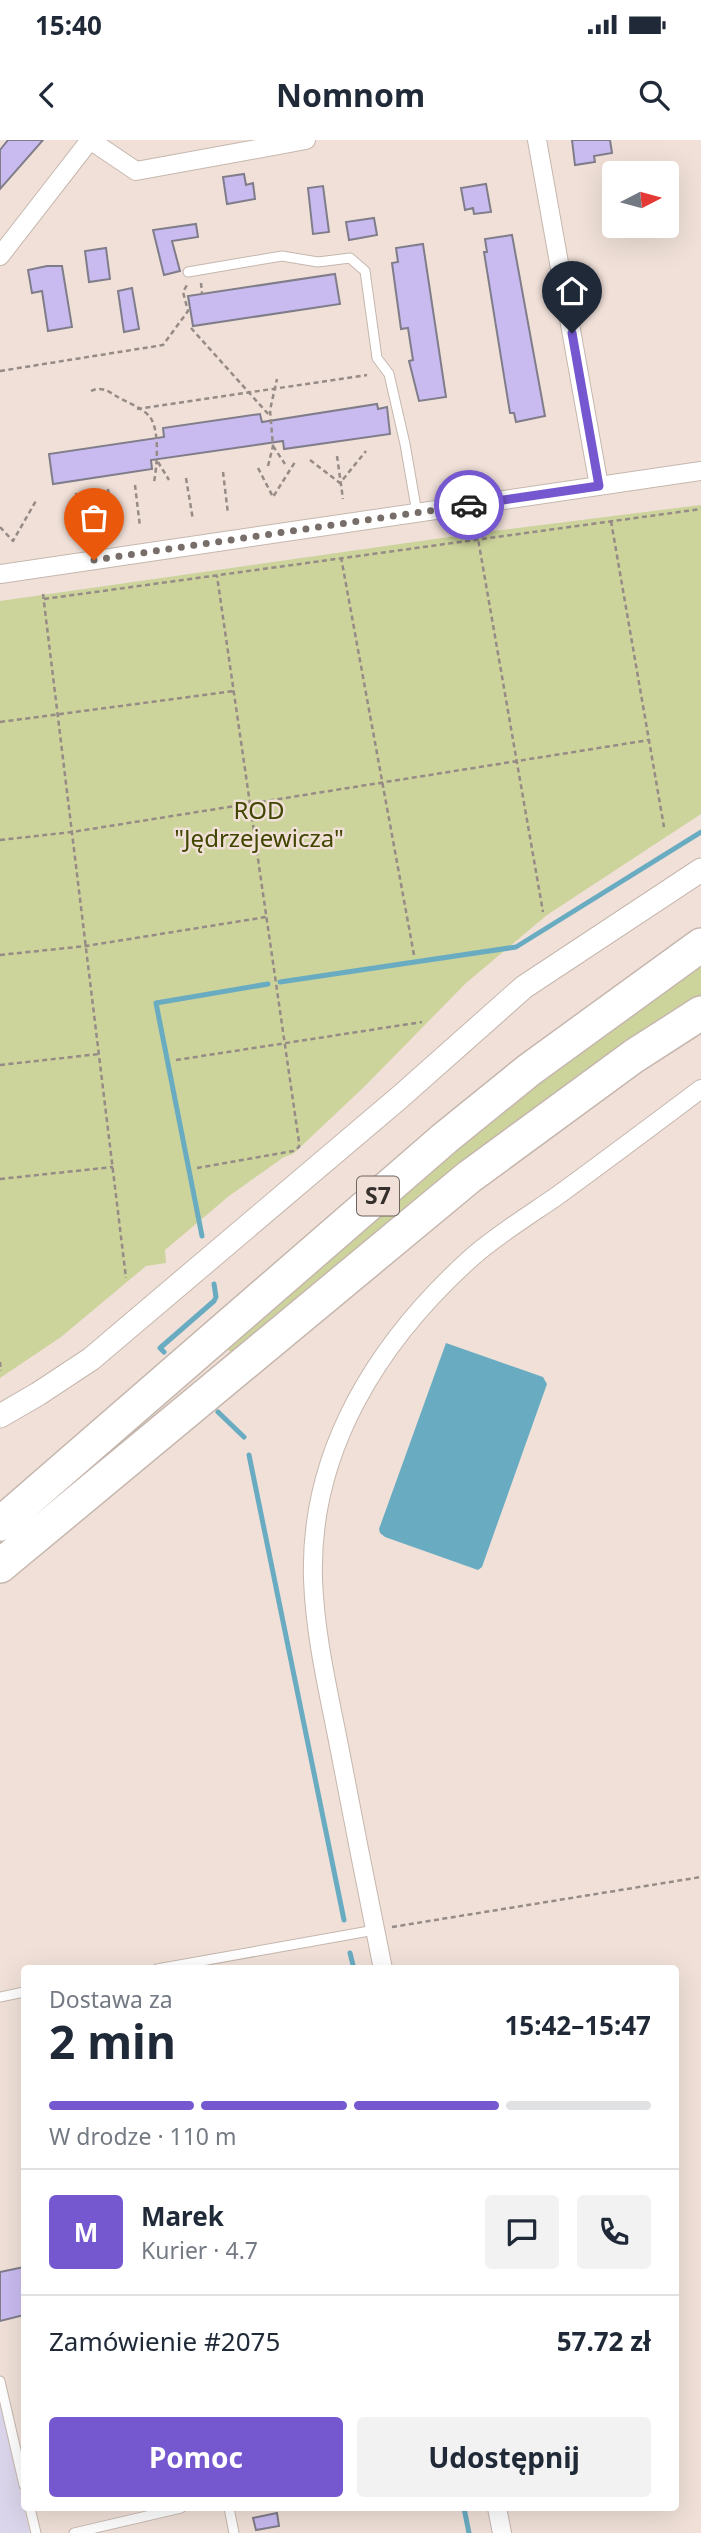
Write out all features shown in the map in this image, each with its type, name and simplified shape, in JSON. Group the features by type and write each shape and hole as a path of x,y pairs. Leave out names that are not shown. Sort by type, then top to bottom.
{"highway":[{"name":"S7","path":"0,1524 445,1138 528,1070 701,945"},
{"name":"S7","path":"0,1566 469,1177 634,1056 701,1013"}],"street":[{"path":"0,256 90,140 136,171 306,140"},
{"path":"537,140 599,486"},
{"path":"0,574 701,471"},
{"path":"0,1416 91,1359 400,1097 524,987 701,870"},
{"path":"382,1965 319,1643 313,1577 317,1519 328,1469 341,1433 372,1371 401,1330 432,1295 474,1256 701,1089"},
{"path":"497,2511 502,2533"}],"lane":[{"path":"188,272 282,257 318,262 350,258 365,271 377,358 388,374 405,444 417,513"},
{"path":"179,1965 375,1930"},
{"path":"0,1997 21,1993"},
{"path":"0,2381 21,2472"},
{"path":"31,2511 36,2533"},
{"path":"74,2533 168,2511"},
{"path":"230,2511 234,2533"}],"path":[{"path":"200,275 202,294"},
{"path":"0,371 163,345 188,311 183,292 188,282"},
{"path":"191,328 270,416"},
{"path":"137,408 368,375"},
{"path":"268,466 273,446 270,416 277,379"},
{"path":"91,391 96,388 106,390 149,415 153,423 158,461 154,482"},
{"path":"273,446 285,464"},
{"path":"340,483 366,451"},
{"path":"337,456 343,499"},
{"path":"310,460 340,483"},
{"path":"158,461 169,480"},
{"path":"258,468 273,497 295,462"},
{"path":"223,472 228,514"},
{"path":"186,478 193,520"},
{"path":"135,485 140,527"},
{"path":"108,489 113,529"},
{"path":"76,493 81,530"},
{"path":"0,527 13,541 37,499"},
{"path":"44,600 701,509"},
{"path":"611,521 664,827"},
{"path":"477,533 543,912"},
{"path":"341,557 414,955"},
{"path":"198,1168 293,1151 299,1147 217,576"},
{"path":"43,594 126,1278"},
{"path":"0,722 234,691"},
{"path":"0,840 72,832 649,740"},
{"path":"0,955 86,946 266,917"},
{"path":"176,1060 422,1022"},
{"path":"0,1065 99,1054"},
{"path":"0,1179 113,1167"},
{"path":"0,1362 1,1371"},
{"path":"375,1930 701,1877"}],"shaded area":[{"path":"0,2394 21,2494 21,2511 25,2511 30,2533 0,2533"}],"green space":[{"name":"ROD \"Jędrzejewicza\"","path":"701,505 701,814 547,915 466,983 365,1086 293,1154 284,1157 229,1196 165,1250 166,1263 146,1266 61,1337 0,1378 0,601 477,533"},
{"path":"701,961 701,999 232,1354 225,1346 506,1105"}],"water":[{"path":"446,1343 543,1377 547,1384 482,1567 478,1570 385,1537 379,1529"}],"building":[{"path":"8,140 43,140 0,189 0,150"},
{"path":"572,140 610,140 612,153 594,156 595,162 575,165"},
{"path":"244,174 246,185 253,183 255,199 227,204 223,177"},
{"path":"486,184 491,212 474,214 473,208 465,210 461,188"},
{"path":"323,186 329,232 313,234 308,188"},
{"path":"374,218 377,235 349,240 346,222"},
{"path":"196,224 198,237 172,241 180,271 164,275 153,230"},
{"path":"512,235 545,416 516,422 514,413 510,413 484,252 487,252 485,239"},
{"path":"423,244 446,397 419,401 409,361 413,360 408,328 401,329 392,263 398,262 396,248"},
{"path":"106,248 110,279 89,282 85,251"},
{"path":"62,266 72,327 48,331 42,291 32,293 28,270"},
{"path":"335,274 340,304 193,326 188,296"},
{"path":"132,288 139,329 124,332 118,291"},
{"path":"377,404 378,409 387,407 390,434 284,449 283,441 151,460 152,469 53,484 49,454 164,437 163,428 260,414 262,422"},
{"path":"21,2268 21,2316 0,2321 0,2272"},
{"path":"277,2513 279,2526 256,2530 253,2518"}],"waterway":[{"path":"280,982 516,947 701,832"},
{"path":"202,1236 156,1003 268,984"},
{"path":"164,1352 160,1348 214,1301 214,1284"},
{"path":"218,1412 244,1437"},
{"path":"249,1455 344,1920"},
{"path":"350,1953 353,1965"},
{"path":"465,2511 469,2533"}],"way so far":[{"path":"94,560 469,505"}],"route":[{"path":"469,505 599,486 572,333"}]}
